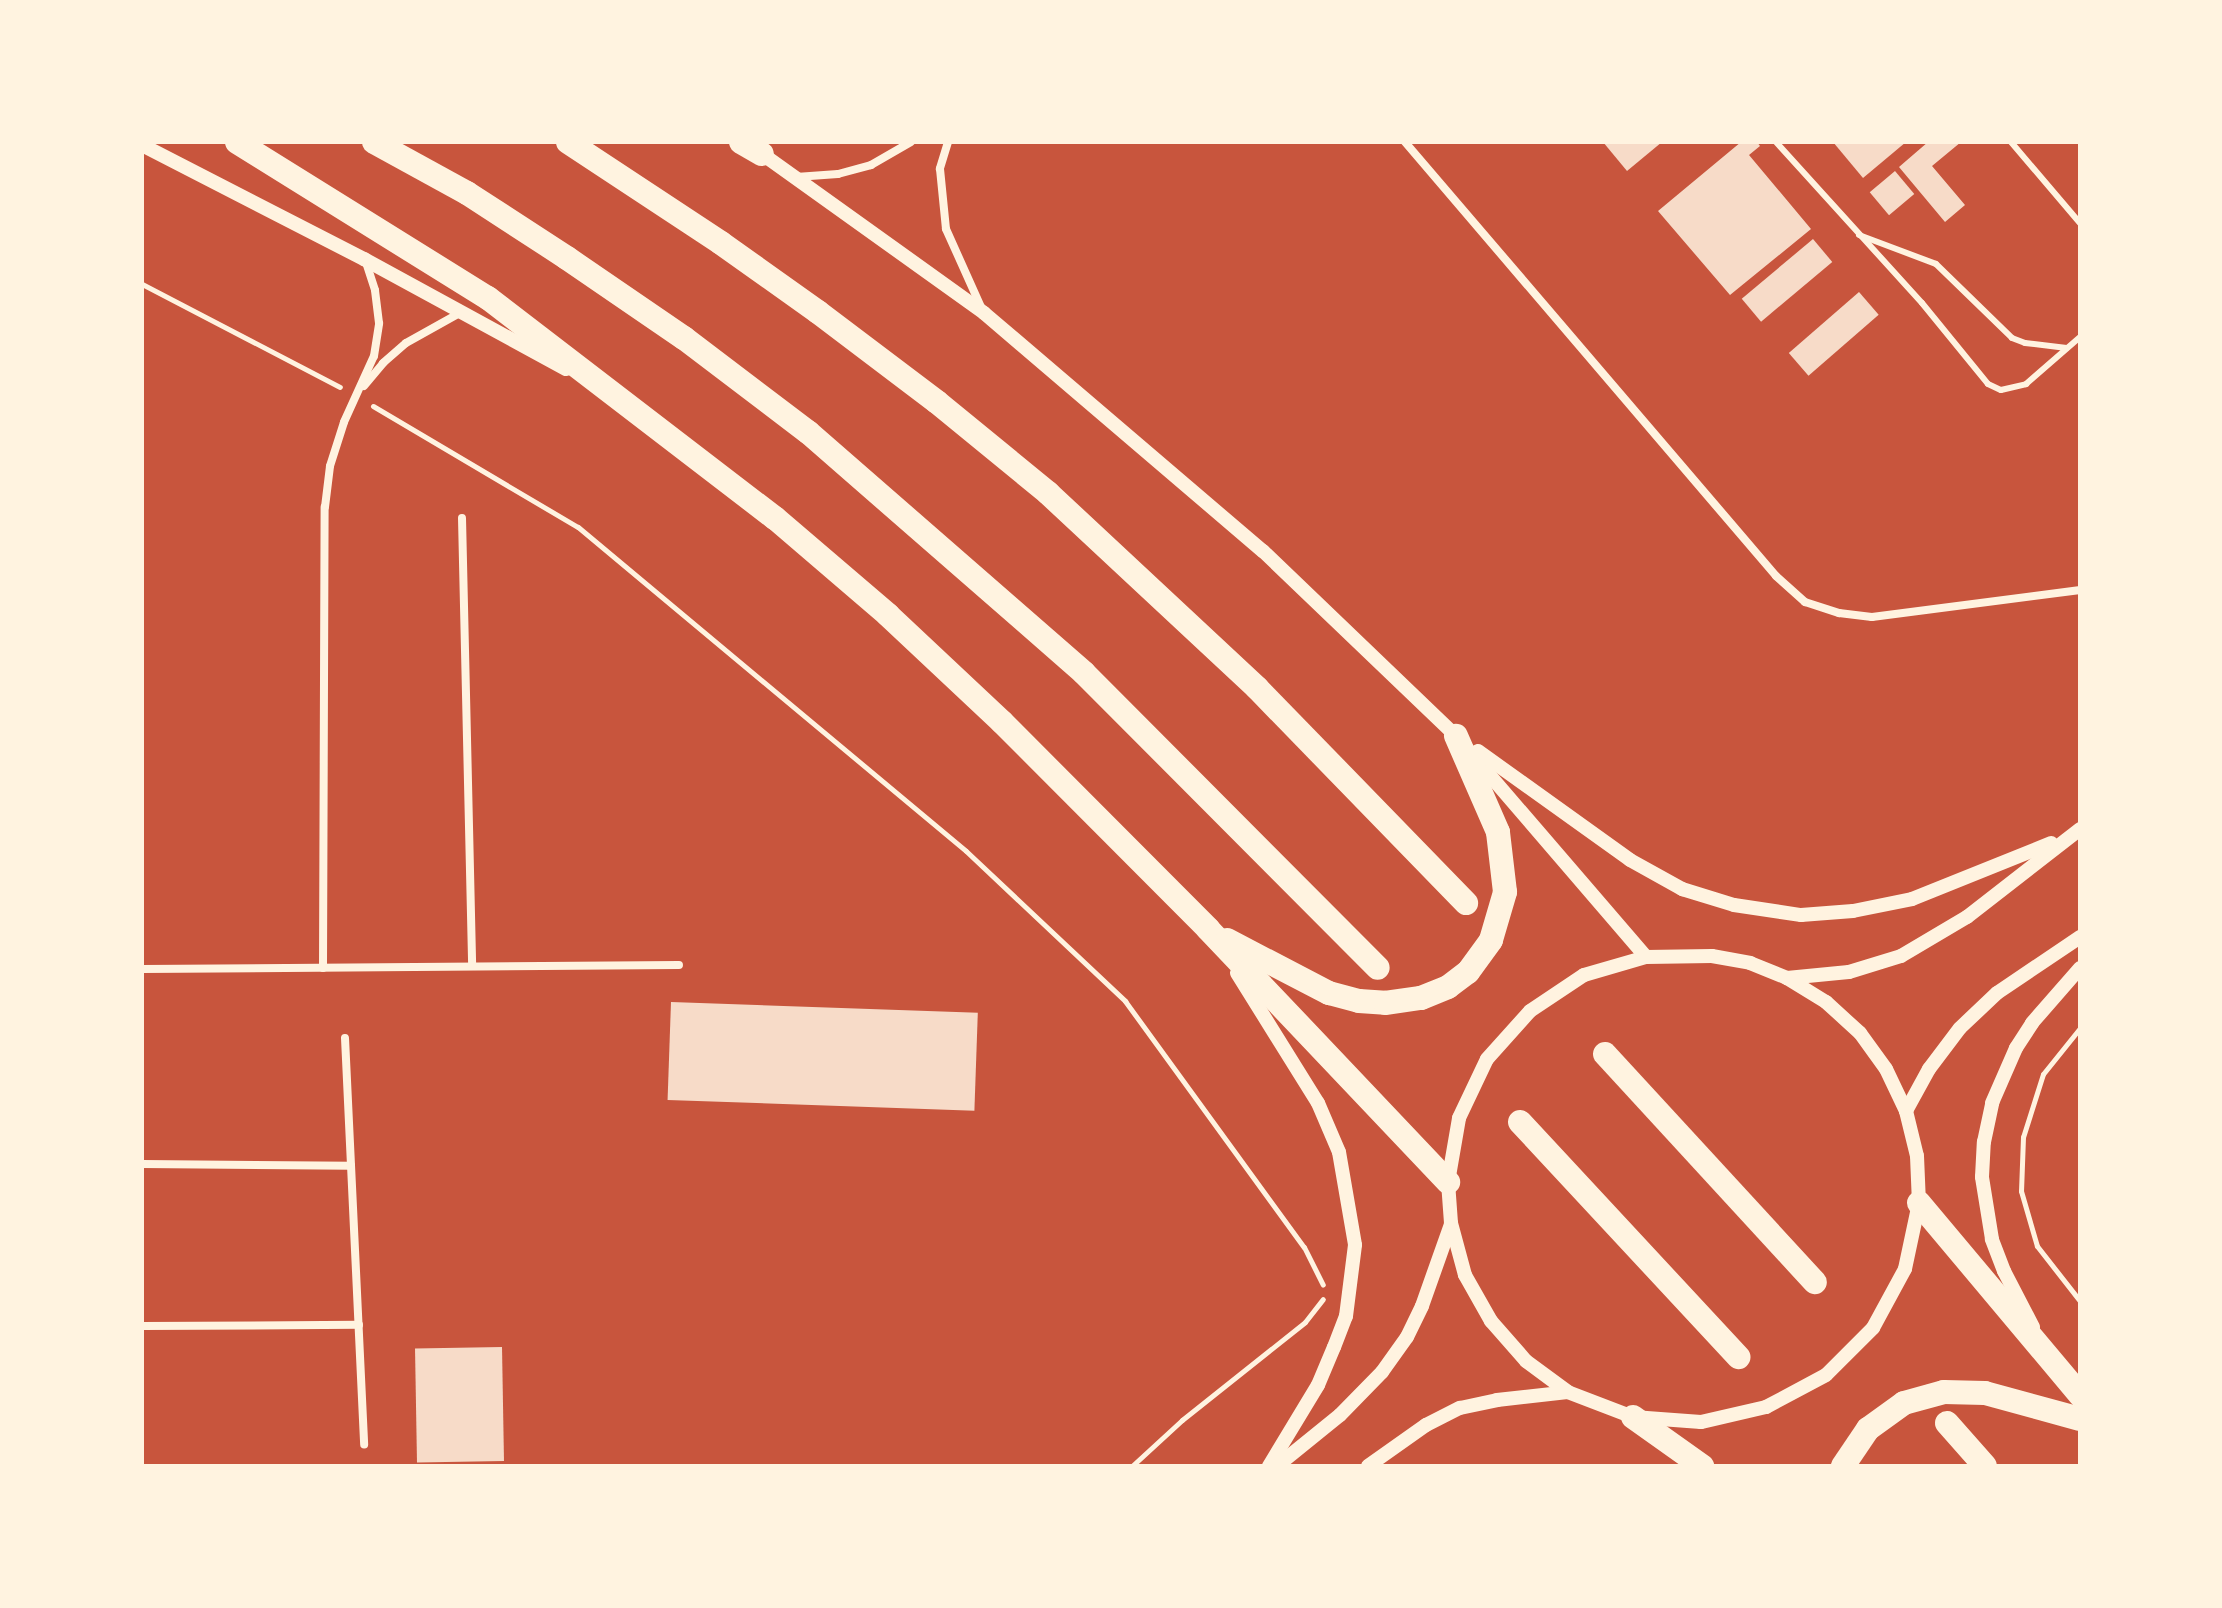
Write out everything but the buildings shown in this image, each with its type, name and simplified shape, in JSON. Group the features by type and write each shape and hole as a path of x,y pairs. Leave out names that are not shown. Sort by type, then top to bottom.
{"highway":[{"path":"237,142 488,298 775,518 888,615 1002,722 1208,929 1448,1182"},
{"path":"374,142 467,193 567,258 684,338 808,432 1084,673 1378,968"},
{"path":"568,142 721,243 818,312 937,402 1048,493 1257,688 1466,903"},
{"path":"1208,929 1329,993 1359,1001 1385,1003 1421,998 1448,987 1468,972 1491,940 1505,892 1498,832 1456,736"},
{"path":"1605,1054 1815,1282"},
{"path":"1520,1122 1738,1357"},
{"path":"1919,1203 2080,1395"},
{"path":"1843,1466 1868,1429 1904,1403 1944,1392 1985,1393 2080,1419"},
{"path":"1633,1417 1702,1466"},
{"path":"1947,1423 1985,1466"}],"street":[{"path":"796,177 838,174 871,165 911,142"},
{"path":"948,142 940,169 940,197 946,229 984,313"},
{"path":"1405,142 1776,576 1805,602 1839,613 1872,617 2080,590"},
{"path":"142,145 364,259 613,394"},
{"path":"751,146 984,313 1263,551 1456,736 1646,957"},
{"path":"323,968 325,507 330,466 374,356 379,323 375,290 364,259"},
{"path":"356,396 383,363 406,343 460,313"},
{"path":"462,518 472,966"},
{"path":"1456,736 1630,860 1682,889 1734,905 1801,915 1868,908 1912,899 2080,829"},
{"path":"1787,978 1849,972 1901,956 1967,917 2066,837"},
{"path":"1208,929 1290,1054 1318,1103 1339,1152 1355,1245 1346,1316 1318,1385 1269,1466"},
{"path":"1906,1111 1929,1069 1960,1028 1997,993 2080,937"},
{"path":"1712,956 1750,963 1787,978 1826,1002 1860,1033 1886,1069 1906,1111 1917,1156 1919,1203 1905,1269 1899,1281 1873,1328 1826,1375 1766,1407 1701,1422 1633,1417 1568,1392 1526,1361 1491,1321 1465,1275 1451,1223 1448,1182 1459,1118 1487,1059 1530,1011 1584,975 1646,957 1712,956"},
{"path":"142,969 679,965"},
{"path":"2051,1359 2004,1271 1992,1239 1982,1160 1992,1103 2016,1048 2032,1023 2080,968"},
{"path":"345,1038 364,1445"},
{"path":"142,1164 351,1166"},
{"path":"1277,1466 1340,1415 1382,1372 1407,1337 1422,1306 1451,1223"},
{"path":"142,1326 359,1325"},
{"path":"1368,1466 1426,1425 1460,1408 1497,1400 1568,1392"}],"lane":[{"path":"1776,142 1922,303 1988,384 2001,390 2026,384 2080,337"},
{"path":"2011,142 2080,223"},
{"path":"1857,234 1936,264 2012,338 2025,343 2067,348"}],"path":[{"path":"142,284 356,396 578,527 966,851 1134,1013 1323,1280 1323,1301 1305,1322 1182,1420 1132,1466"},
{"path":"2080,1028 2062,1045 2043,1074 2023,1137 2021,1191 2037,1246 2080,1301"}]}
